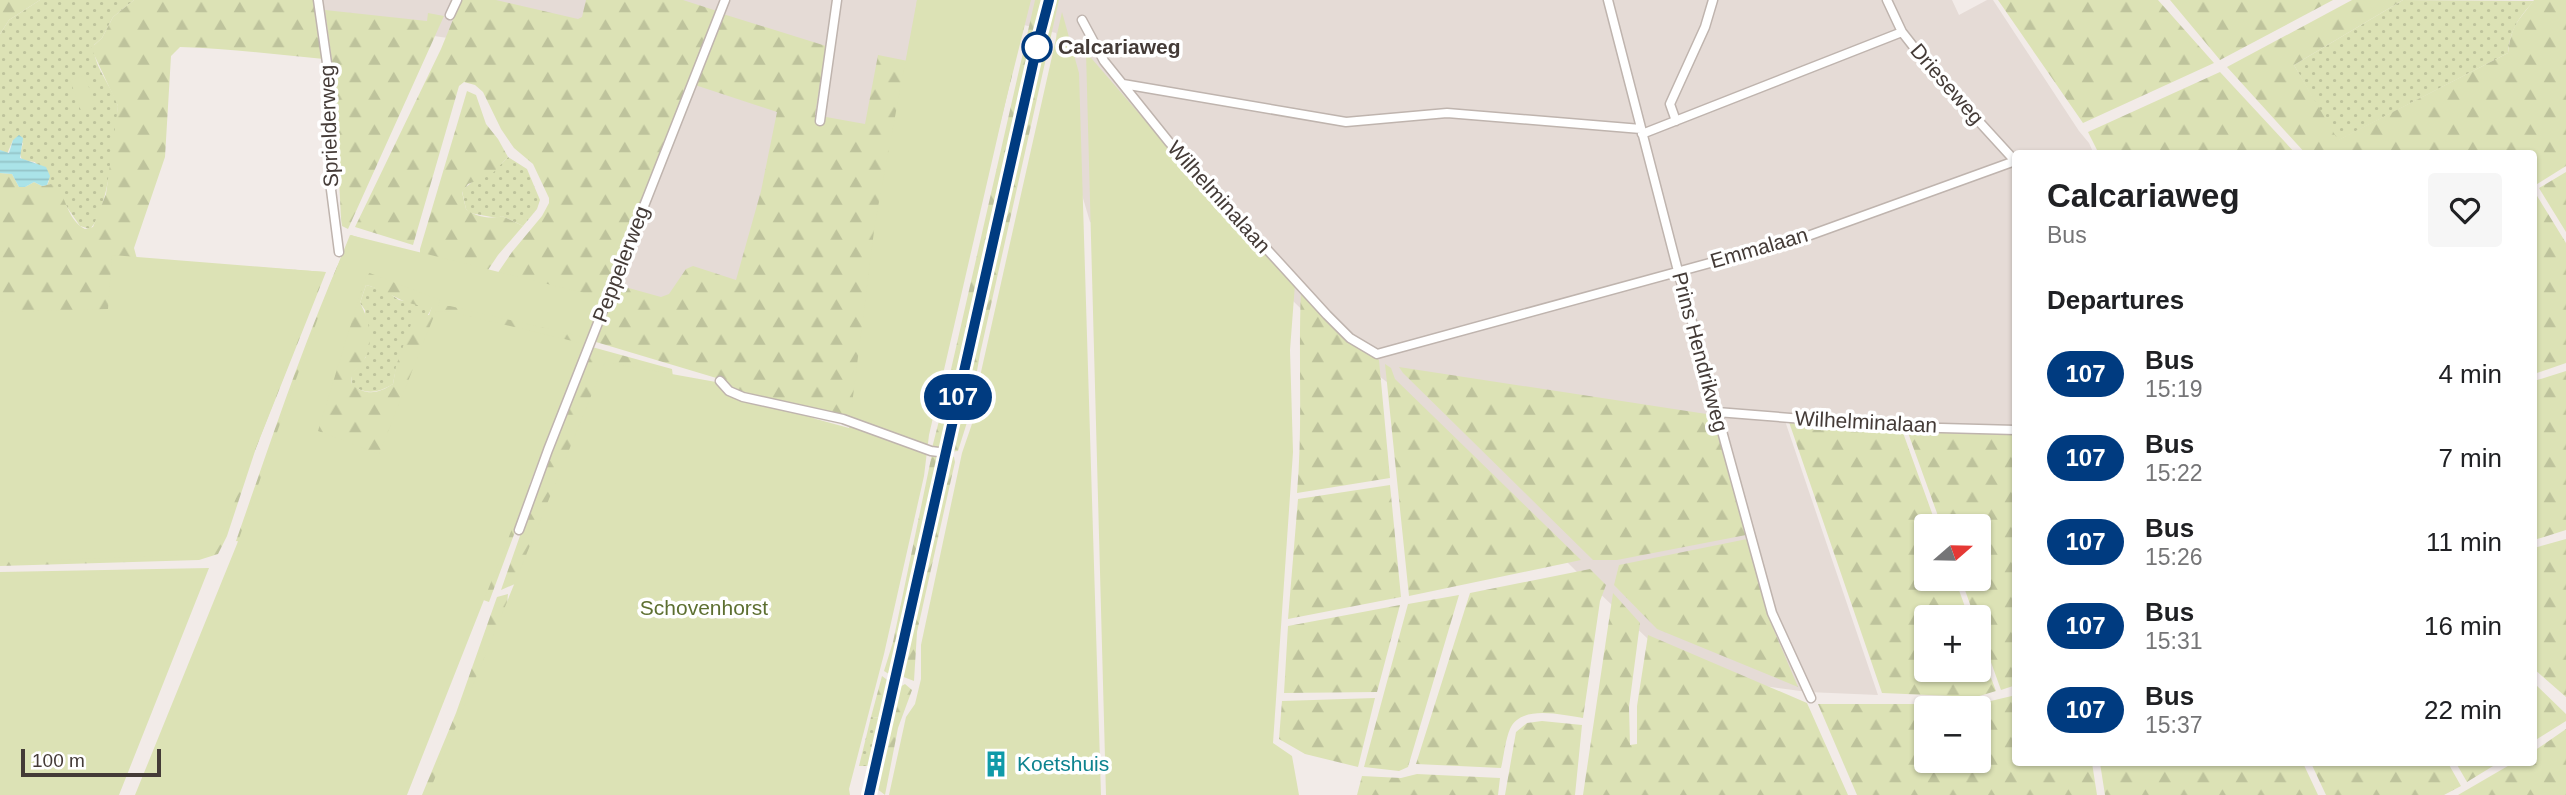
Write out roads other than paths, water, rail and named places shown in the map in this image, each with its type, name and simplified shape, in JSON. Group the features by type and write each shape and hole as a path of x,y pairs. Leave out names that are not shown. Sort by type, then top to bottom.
{"main road":[{"path":"869,795 1048,2"}],"street":[{"name":"Sprielderweg","path":"318,0 328,70 330,181 339,252"},
{"path":"450,15 457,0"},
{"name":"Peppelerweg","path":"519,530 725,0"},
{"path":"820,121 837,0"},
{"name":"Prins Hendrikweg","path":"1608,0 1678,271 1772,613 1811,698"},
{"path":"1676,121 1670,104 1705,27 1713,0"},
{"name":"Drieseweg","path":"1886,0 1902,32 1931,69 2012,158"},
{"name":"Wilhelminalaan","path":"1082,20 1104,61 1168,142 1327,315 1350,338 1377,355"},
{"path":"1123,84 1346,122 1447,113 1642,132 1902,32"},
{"name":"Emmalaan","path":"1377,355 1805,237 2012,163"},
{"path":"720,381 729,390 743,397 843,419 931,451 946,453"},
{"name":"Wilhelminalaan","path":"1717,412 1904,427 2012,430"}],"water":[{"path":"19,135 23,138 20,158 46,167 50,176 47,185 34,182 19,187 12,174 0,173 0,150 9,153 13,140"}],"place":[{"name":"Calcariaweg","path":"1037,47"},
{"name":"Koetshuis","path":"996,764"}],"park label":[{"name":"Schovenhorst","path":"704,608"}]}
